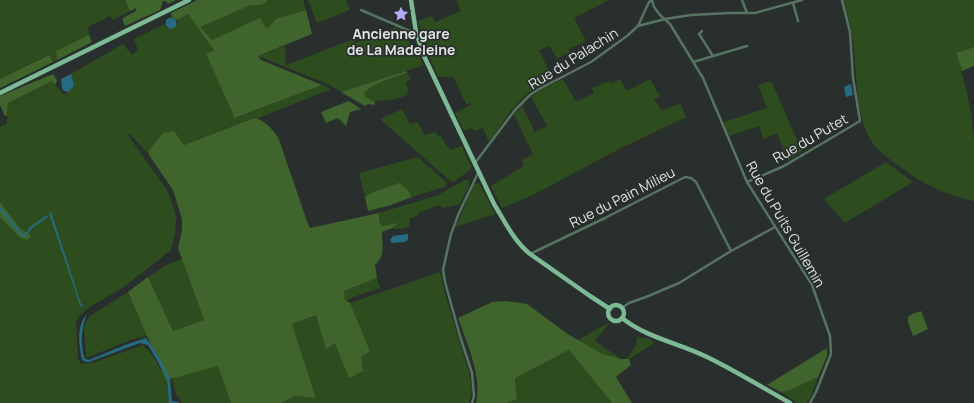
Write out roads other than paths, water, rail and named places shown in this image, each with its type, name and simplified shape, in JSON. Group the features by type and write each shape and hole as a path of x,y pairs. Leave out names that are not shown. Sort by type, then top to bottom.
{"main road":[{"path":"0,93 189,0"},
{"path":"411,0 416,32 427,63 476,163 494,204 507,225 523,248 530,254 610,309"},
{"path":"614,306 622,308 624,313 622,318 615,321 610,318 608,314 610,309 614,306"},
{"path":"622,318 632,326 649,335 706,357 790,403"}],"street":[{"path":"638,26 649,2 652,0"},
{"name":"Rue du Puits Guillemin","path":"652,0 654,7 670,24 703,78 747,182 812,285 830,336 830,354 816,392 810,403"},
{"path":"742,0 747,13"},
{"name":"Rue du Palachin","path":"476,163 515,110 530,95 591,62 627,36 638,26 665,19 691,15 755,13 802,0"},
{"name":"Rue du Putet","path":"747,182 784,166 860,121 853,78 850,32 842,0"},
{"path":"793,3 798,21"},
{"path":"361,10 410,31 416,32"},
{"path":"702,30 699,34 713,56"},
{"path":"693,62 747,46"},
{"path":"472,403 474,396 472,373 445,282 443,270 451,234 459,213 479,171"},
{"name":"Rue du Pain Milieu","path":"530,254 685,177 691,178 696,182 731,252"},
{"path":"622,308 629,303 679,283 775,227"}],"water":[{"path":"171,17 175,19 177,23 175,27 171,29 167,27 165,23 167,19"},
{"path":"71,74 74,86 68,92 64,91 62,88 61,79"},
{"path":"851,84 853,95 846,97 844,87"},
{"path":"0,206 23,235 25,235 30,227 47,215 48,217 32,228 25,237 22,237 0,210"},
{"path":"51,212 81,304 84,306 81,307 49,213"},
{"path":"408,234 408,240 404,242 392,243 390,240 393,236"},
{"path":"87,314 83,325 82,336 82,348 85,359 89,360 146,338 159,357 170,379 172,401 179,403 169,403 167,380 148,345 140,343 89,362 82,360 79,336 81,324"}],"place":[{"name":"Ancienne gare de La Madeleine","path":"401,14"}]}
